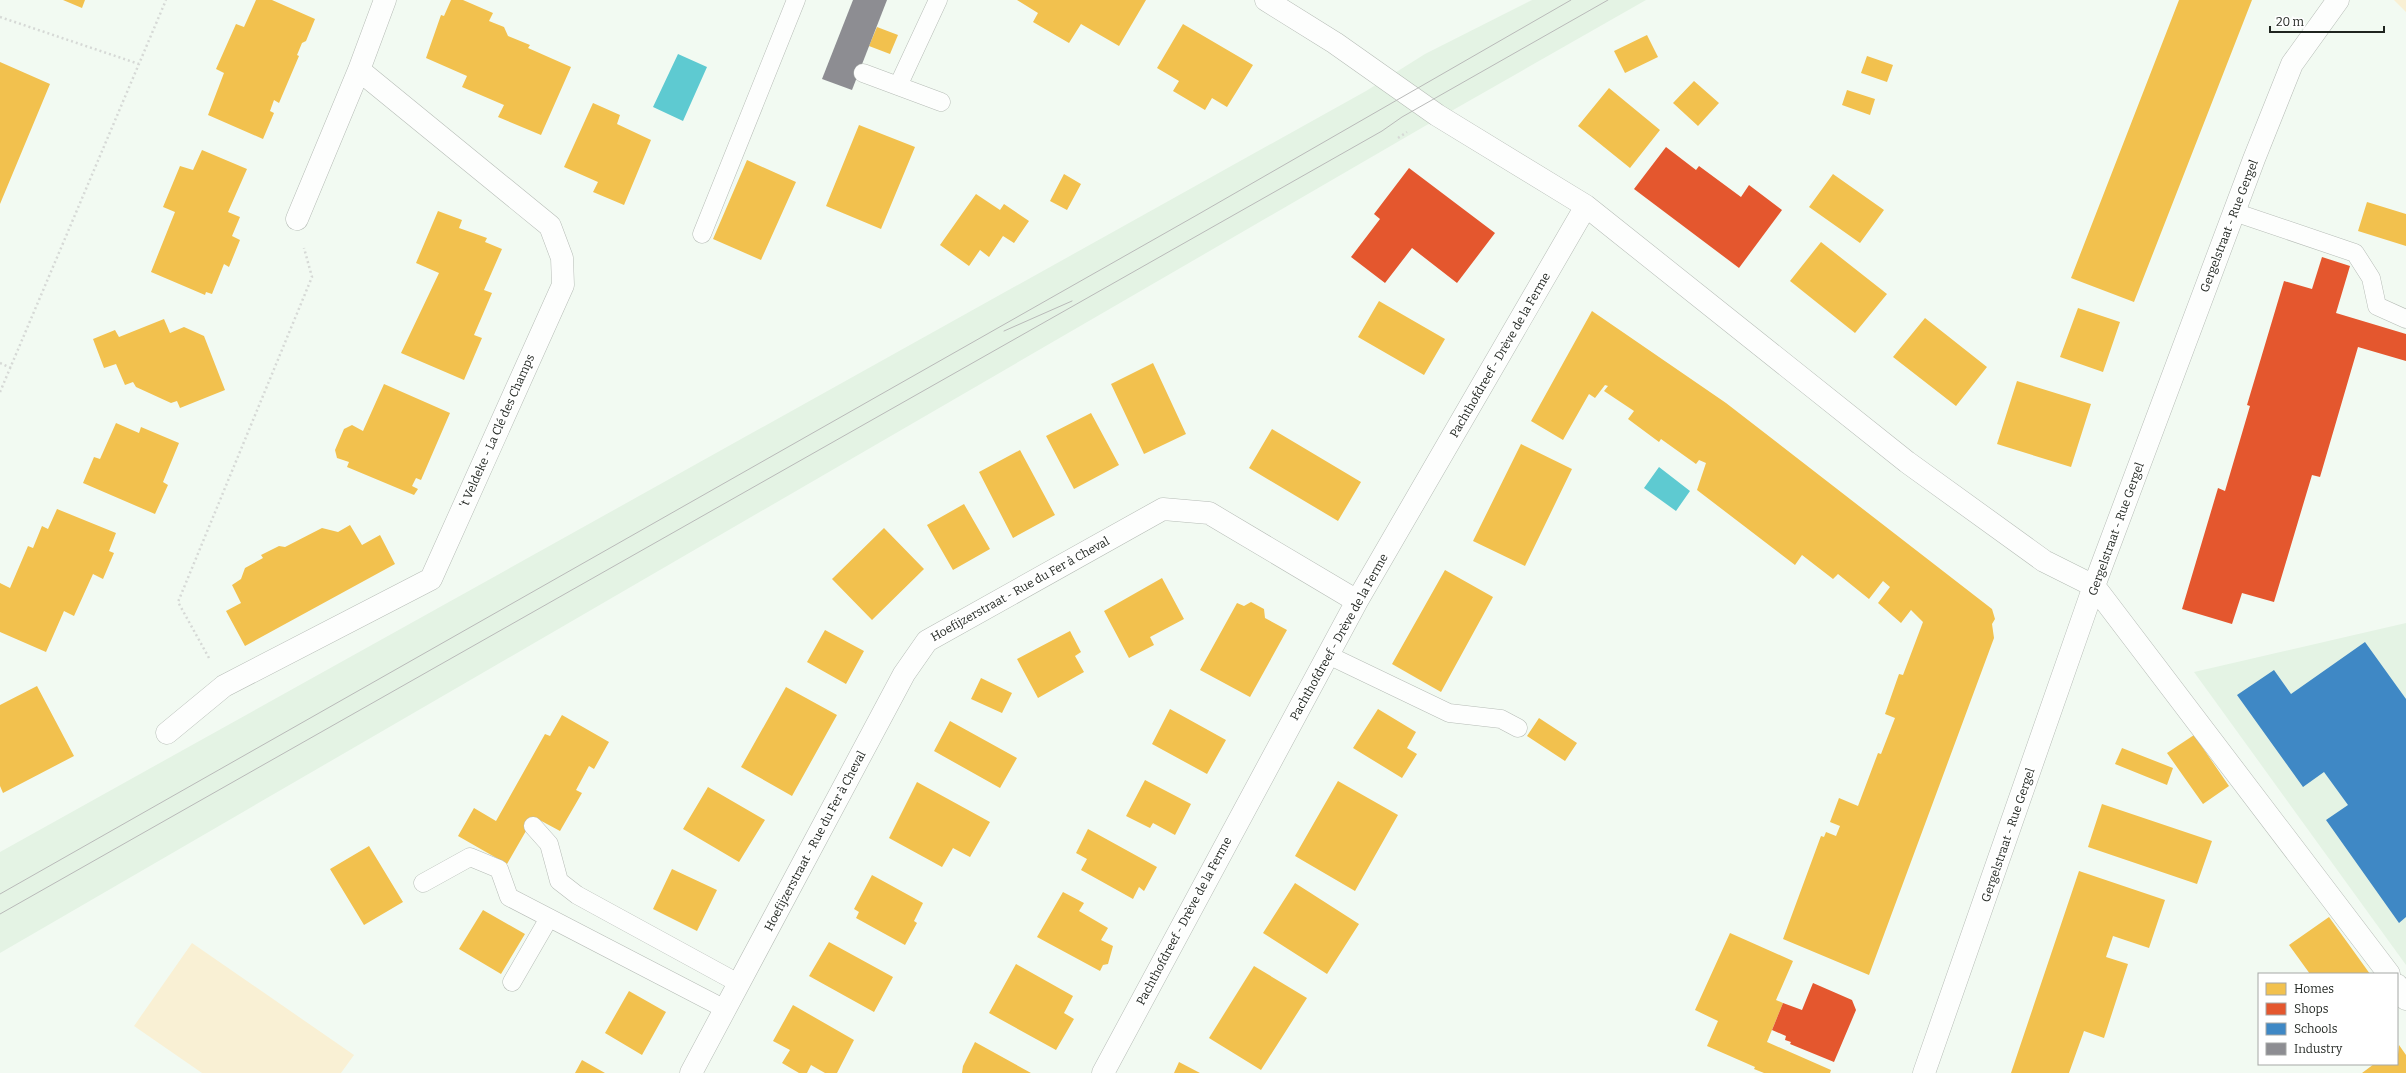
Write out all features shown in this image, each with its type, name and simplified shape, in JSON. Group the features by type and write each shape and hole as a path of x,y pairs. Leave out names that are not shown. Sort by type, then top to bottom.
{"street":[{"path":"297,219 359,70 385,0"},
{"path":"1266,0 1335,43 1437,115 1586,206 1907,462 2044,561 2094,586 2388,973"},
{"name":"Gergelstraat - Rue Gergel","path":"1924,1073 2094,586 2234,212 2292,64 2338,0"},
{"name":"'t Veldeke - La Clé des Champs","path":"167,733 224,686 431,579 563,285 562,258 550,226 359,70"},
{"name":"Pachthofdreef - Drève de la Ferme","path":"1103,1073 1357,601 1586,206"},
{"name":"Hoefijzerstraat - Rue du Fer à Cheval","path":"691,1073 740,984 904,674 927,641 1163,509 1209,513 1357,601"},
{"path":"2398,987 2406,999"}],"lane":[{"path":"702,234 796,0"},
{"path":"898,86 938,0"},
{"path":"863,73 941,102"},
{"path":"2234,212 2355,253 2371,278 2377,306 2406,319"},
{"path":"1328,655 1449,713 1501,719 1518,728"},
{"path":"533,826 549,844 559,881 577,895 740,984"},
{"path":"423,884 470,857 499,870 509,897 725,1010"},
{"path":"512,982 549,918"}],"path":[{"path":"0,392 166,0"},
{"path":"0,18 139,64"},
{"path":"224,686 178,602 312,277 297,219"},
{"path":"0,362 11,368"}],"shaded area":[{"path":"1532,0 1646,0 1425,126 0,953 0,852 1366,91 1425,54"},
{"path":"2394,0 2406,0 2406,12"},
{"path":"2406,623 2406,965 2194,672"},
{"path":"192,943 354,1055 341,1073 202,1073 134,1026"}],"water":[{"path":"678,54 707,67 683,121 653,107"},
{"path":"1659,467 1690,491 1676,511 1644,488"}],"building: Homes":[{"path":"63,0 85,0 82,8"},
{"path":"256,0 272,0 315,19 306,41 302,43 297,55 299,56 279,103 274,100 270,111 274,113 263,139 208,115 224,73 216,69 236,24 244,27"},
{"path":"451,0 463,0 493,13 489,21 504,27 508,36 530,45 528,48 571,67 541,135 498,117 504,105 462,87 467,76 426,58 441,15 444,16"},
{"path":"1017,0 1146,0 1119,46 1081,24 1069,43 1033,22 1038,13"},
{"path":"2179,0 2252,0 2134,302 2071,278"},
{"path":"1183,24 1253,65 1227,107 1212,98 1205,110 1173,91 1179,81 1157,68"},
{"path":"877,27 898,35 890,54 869,46"},
{"path":"1647,35 1658,57 1625,73 1614,51"},
{"path":"1867,56 1893,65 1887,82 1861,73"},
{"path":"0,62 50,84 0,204"},
{"path":"1694,81 1719,103 1698,126 1673,103"},
{"path":"1609,88 1660,130 1630,168 1578,126"},
{"path":"1847,90 1875,99 1870,115 1842,105"},
{"path":"593,103 620,115 617,124 651,140 624,205 593,192 598,182 564,167"},
{"path":"859,125 915,147 881,229 826,206"},
{"path":"202,150 247,169 228,212 240,217 232,236 240,240 229,267 224,264 212,294 206,292 205,295 151,272 175,212 163,207 180,166 193,170"},
{"path":"747,160 796,182 761,260 713,239"},
{"path":"1064,174 1081,184 1067,210 1050,201"},
{"path":"1833,174 1884,210 1860,243 1809,207"},
{"path":"976,194 1000,210 1004,204 1029,221 1014,243 1003,236 989,257 980,250 969,266 940,245"},
{"path":"2367,202 2406,214 2406,246 2358,231"},
{"path":"438,211 462,220 459,228 487,238 485,242 502,249 484,290 492,293 474,335 482,338 464,380 401,353 439,273 416,263"},
{"path":"1821,242 1887,294 1855,333 1790,281"},
{"path":"1379,301 1445,339 1424,375 1358,337"},
{"path":"2078,308 2120,322 2103,372 2060,357"},
{"path":"1592,311 1726,403 1992,609 1995,619 1992,624 1994,638 1869,975 1783,939 1821,836 1824,837 1826,832 1836,836 1840,826 1830,822 1839,798 1858,806 1878,753 1881,754 1895,718 1885,714 1899,674 1903,675 1923,622 1911,610 1901,623 1878,603 1890,587 1883,581 1869,599 1838,574 1833,579 1802,555 1795,565 1697,490 1706,463 1699,460 1696,464 1661,439 1659,442 1628,419 1634,411 1604,391 1608,386 1605,385 1595,398 1589,394 1563,440 1531,421"},
{"path":"1925,318 1987,367 1956,406 1893,357"},
{"path":"164,319 170,333 184,327 204,336 225,390 180,408 177,401 171,403 136,387 133,382 125,385 116,364 104,368 93,339 115,330 119,337"},
{"path":"1153,363 1186,434 1144,454 1111,384"},
{"path":"2017,381 2091,404 2071,467 1997,444"},
{"path":"384,384 450,413 421,480 416,478 412,486 418,489 414,495 347,467 349,462 337,458 335,450 344,429 352,425 363,431"},
{"path":"1091,413 1119,465 1074,489 1046,436"},
{"path":"116,423 139,433 141,427 179,443 163,482 168,485 155,514 83,483 94,457 100,459"},
{"path":"1272,429 1361,482 1338,521 1249,468"},
{"path":"1521,444 1572,469 1525,566 1473,541"},
{"path":"1020,450 1055,515 1013,538 979,472"},
{"path":"964,504 990,549 953,570 927,525"},
{"path":"57,509 116,533 109,551 114,553 103,579 93,574 74,616 64,611 46,652 0,632 0,583 10,588 28,546 33,548 42,526 48,529"},
{"path":"350,525 362,545 380,535 395,564 245,646 226,611 241,603 232,585 241,579 245,568 263,558 261,555 279,546 285,547 322,528 338,532"},
{"path":"884,528 924,569 872,620 832,579"},
{"path":"1445,570 1493,597 1441,692 1392,664"},
{"path":"1162,578 1184,619 1150,637 1154,645 1129,658 1104,611"},
{"path":"1251,602 1264,609 1265,618 1287,630 1250,697 1200,670 1237,603 1244,606"},
{"path":"825,630 864,651 846,684 807,662"},
{"path":"1070,631 1081,652 1075,656 1084,672 1038,698 1017,659"},
{"path":"981,678 1012,693 1002,713 971,699"},
{"path":"37,686 74,756 3,793 0,786 0,705"},
{"path":"786,687 837,715 792,796 741,767"},
{"path":"1170,709 1226,740 1207,774 1152,744"},
{"path":"1378,709 1416,732 1407,748 1417,754 1402,778 1353,748"},
{"path":"562,715 609,742 594,769 589,766 576,790 582,793 560,831 534,817 507,864 458,836 474,808 496,821 545,734 550,736"},
{"path":"1539,718 1577,743 1565,761 1527,736"},
{"path":"950,721 1017,758 1000,788 934,751"},
{"path":"2194,735 2229,786 2203,804 2167,753"},
{"path":"2122,748 2173,768 2167,785 2115,764"},
{"path":"1145,780 1191,804 1175,835 1153,823 1150,828 1126,816"},
{"path":"1338,781 1398,815 1355,891 1295,856"},
{"path":"917,782 990,822 970,857 953,848 942,867 889,838"},
{"path":"708,787 765,820 739,862 683,829"},
{"path":"2102,804 2212,841 2197,884 2088,847"},
{"path":"1088,829 1157,867 1144,891 1139,887 1133,899 1081,870 1087,859 1076,853"},
{"path":"369,846 403,902 364,925 330,869"},
{"path":"672,869 717,890 697,931 653,909"},
{"path":"2079,871 2165,900 2149,948 2113,936 2106,957 2128,964 2104,1038 2084,1031 2069,1073 2011,1073"},
{"path":"872,875 923,903 914,921 917,923 905,945 856,918 859,912 854,909"},
{"path":"1295,883 1359,924 1327,974 1263,933"},
{"path":"1063,892 1084,903 1079,911 1108,928 1101,940 1113,946 1108,964 1103,965 1100,971 1037,937"},
{"path":"483,910 525,934 501,974 459,949"},
{"path":"2329,917 2369,973 2309,973 2289,945"},
{"path":"1730,933 1793,961 1776,1000 1783,1003 1767,1042 1831,1070 1830,1073 1764,1073 1754,1069 1755,1067 1707,1046 1718,1021 1695,1010"},
{"path":"829,942 893,977 874,1012 809,976"},
{"path":"1016,964 1073,996 1064,1013 1074,1019 1056,1050 989,1013"},
{"path":"1254,966 1307,998 1261,1070 1209,1038"},
{"path":"629,991 666,1012 642,1055 605,1033"},
{"path":"793,1005 854,1040 837,1073 825,1073 811,1065 807,1073 799,1073 782,1063 790,1050 773,1041"},
{"path":"975,1042 1031,1073 962,1073 963,1066"},
{"path":"2399,1045 2406,1055 2406,1073 2362,1073 2373,1065 2398,1065"},
{"path":"582,1060 605,1073 575,1073"},
{"path":"1179,1062 1200,1073 1174,1073"}],"building: Shops":[{"path":"1666,147 1696,170 1699,166 1741,197 1749,185 1782,210 1739,268 1634,189"},
{"path":"1409,168 1495,233 1457,283 1412,248 1385,283 1351,257 1380,219 1374,214"},
{"path":"2322,257 2350,266 2336,313 2406,334 2406,361 2358,347 2320,477 2312,475 2274,602 2242,593 2232,624 2182,609 2218,488 2225,491 2250,406 2247,405 2284,281 2312,289"},
{"path":"1813,983 1852,1000 1856,1010 1834,1062 1790,1044 1791,1042 1785,1040 1786,1036 1772,1030 1783,1003 1802,1010"}],"building: Schools":[{"path":"2365,642 2406,699 2406,917 2399,923 2326,820 2348,805 2324,772 2303,787 2237,695 2274,670 2291,694"}],"building: Industry":[{"path":"853,0 887,0 852,90 822,79"}],"tram line":[{"path":"0,894 1197,215 1571,0"},
{"path":"0,914 1382,131 1402,117 1608,0"},
{"path":"1004,331 1072,301"}]}
